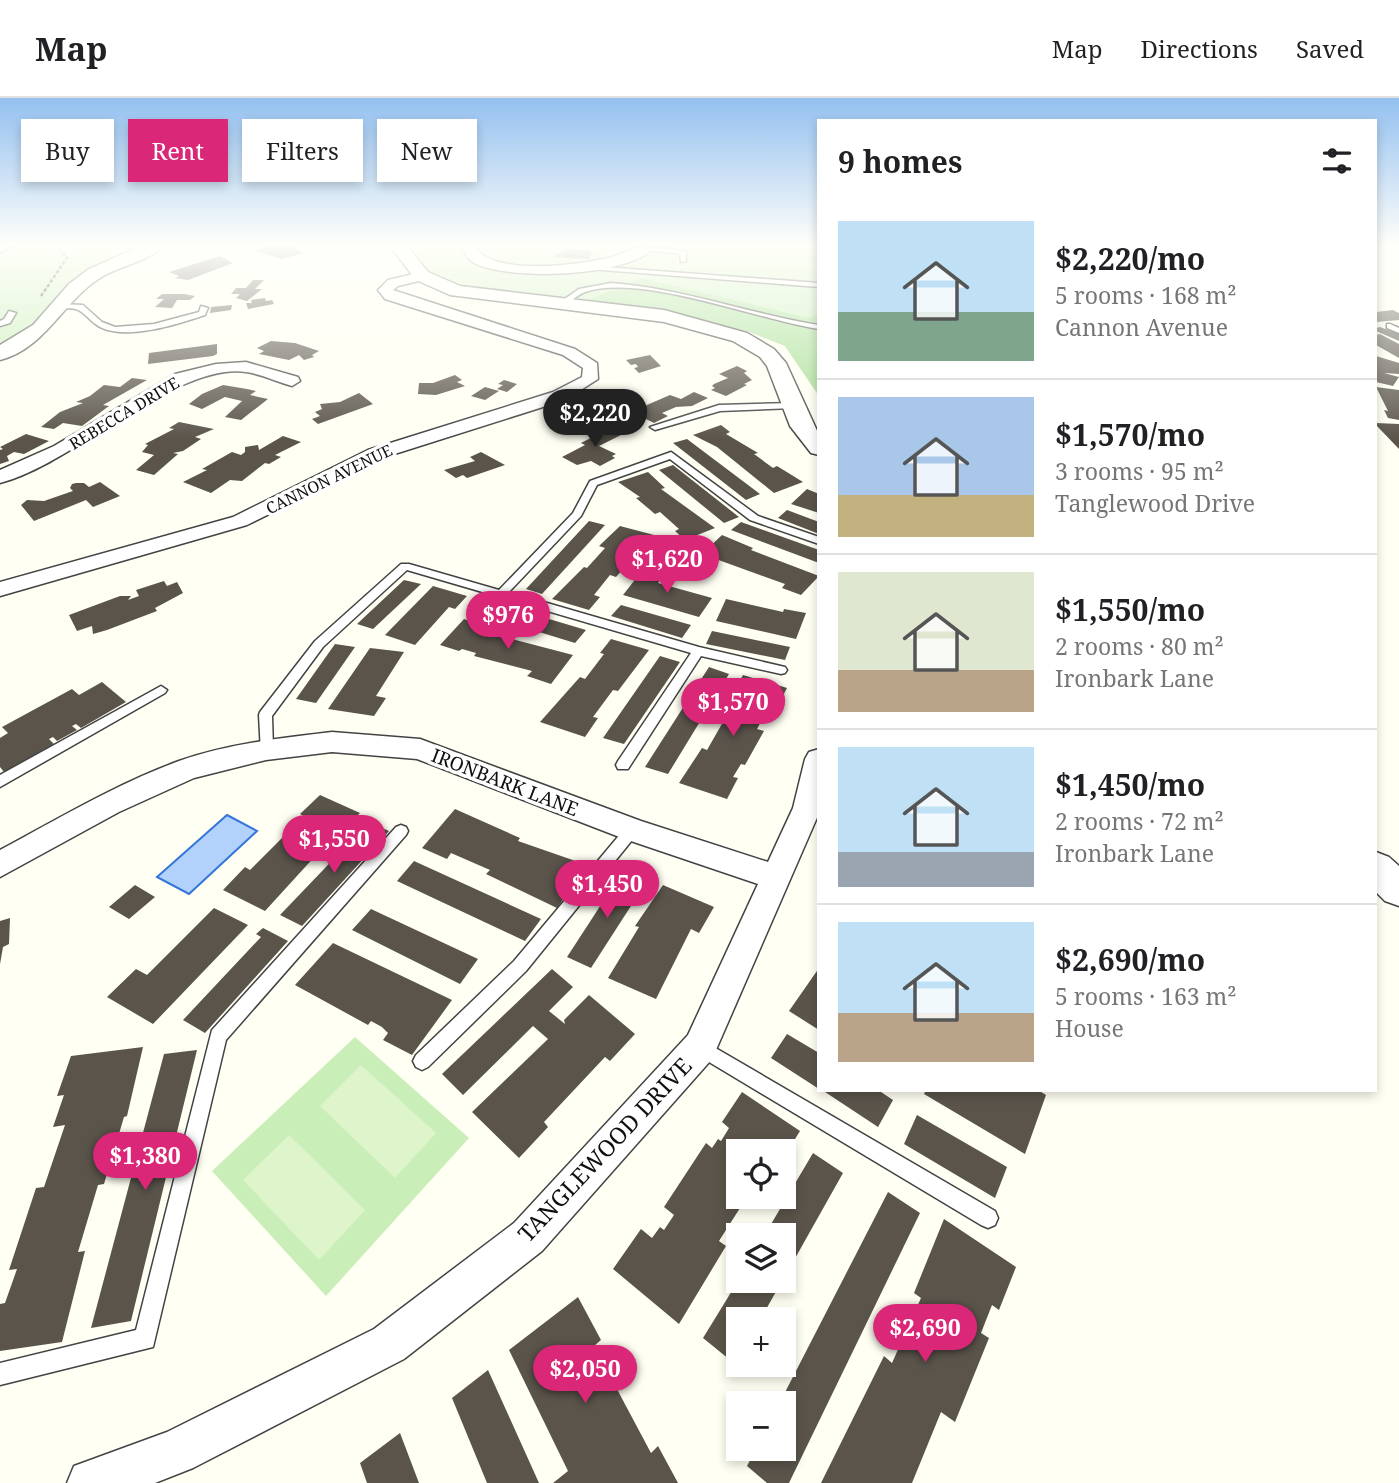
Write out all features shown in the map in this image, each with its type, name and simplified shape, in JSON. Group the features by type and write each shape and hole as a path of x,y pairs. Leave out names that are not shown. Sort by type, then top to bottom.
{"street":[{"path":"0,355 40,329 57,311"},
{"name":"CANNON AVENUE","path":"0,589 240,521 375,454 559,396 590,379 593,373 591,366 569,352 437,311"},
{"path":"606,311 683,320 737,335 766,352 780,367 799,425 817,446"},
{"name":"REBECCA DRIVE","path":"0,477 61,450 181,378 216,369 246,367 292,381"},
{"name":"IRONBARK LANE","path":"0,865 109,804 187,769 267,750 332,742 420,749 632,830 774,877"},
{"name":"TANGLEWOOD DRIVE","path":"91,1483 177,1452 389,1344 528,1237 700,1047 807,808 817,767"},
{"path":"1377,869 1399,890"}],"lane":[{"path":"84,311 108,328 124,329 191,317 203,311"},
{"path":"739,311 817,327"},
{"path":"0,324 7,321 12,313"},
{"path":"1390,326 1399,331"},
{"path":"655,426 719,408 792,406"},
{"path":"659,444 754,518 817,540"},
{"path":"502,593 577,514 593,483 671,455"},
{"path":"267,750 265,715 319,643 405,566 698,651 781,670"},
{"path":"623,765 698,651"},
{"path":"0,782 161,690"},
{"path":"422,1061 520,966 632,830"},
{"path":"0,1374 145,1339 218,1036 401,831"},
{"path":"700,1047 988,1218"}],"green space":[{"path":"0,311 55,311 0,354"},
{"path":"610,311 817,311 817,393 785,346 747,331"},
{"path":"637,311 777,311 808,318 817,315 817,393 785,346 747,331"},
{"path":"355,1037 469,1138 326,1296 212,1171"},
{"path":"361,1065 436,1133 395,1178 320,1106"},
{"path":"289,1135 365,1210 319,1260 243,1180"}],"water":[{"path":"227,815 257,831 189,894 157,877"}],"building":[{"path":"1394,311 1399,313 1399,320 1377,322 1377,312"},
{"path":"1377,328 1399,334 1399,341 1377,331"},
{"path":"1377,335 1399,344 1399,358 1377,346"},
{"path":"271,341 295,343 319,351 312,355 314,357 304,360 299,355 289,360 259,354 264,351 257,348"},
{"path":"217,344 217,354 213,356 148,364 149,353"},
{"path":"650,355 661,366 639,373 634,368 638,367 636,364 631,365 626,360"},
{"path":"1377,356 1399,363 1399,374 1384,373 1399,377 1393,386 1377,382"},
{"path":"737,366 747,371 744,373 752,380 744,384 747,385 726,396 711,390 715,388 712,386 714,384 728,378 719,374"},
{"path":"455,375 462,380 457,382 465,386 436,395 418,394 419,383 433,383"},
{"path":"132,378 147,380 103,405 109,406 82,426 63,423 54,429 41,427 60,412 83,403 76,402 90,396 104,385 120,387"},
{"path":"504,380 517,384 507,392 497,389 503,385 498,384"},
{"path":"223,385 256,391 250,395 268,399 241,420 225,417 242,401 225,397 202,409 189,404 202,394"},
{"path":"485,387 499,391 485,400 471,396"},
{"path":"1377,387 1399,390 1399,420 1388,418 1384,410 1388,411"},
{"path":"694,392 708,398 692,406 676,407 662,413 668,416 654,423 646,419 640,421 626,414 670,395 681,399"},
{"path":"359,393 373,404 318,424 312,419 320,416 315,412 322,409 320,404 340,402"},
{"path":"179,422 214,429 195,437 201,439 183,451 173,453 178,454 154,475 136,470 154,455 142,452 148,445 145,444 174,429 169,428"},
{"path":"1377,423 1399,424 1399,449 1377,426"},
{"path":"721,425 730,432 726,434 758,453 754,454 773,468 777,466 803,482 774,493 717,447 693,435"},
{"path":"612,427 625,433 599,446 616,454 612,456 615,458 600,466 591,461 577,465 562,457 585,445 581,443"},
{"path":"26,434 49,441 24,454 14,452 7,456 9,461 0,464 0,450 3,449 0,447"},
{"path":"283,436 301,442 275,455 281,457 269,464 265,463 242,481 230,480 211,493 183,482 207,470 202,469 232,452 241,455 245,452 245,447 258,445 259,450"},
{"path":"687,439 760,494 746,500 673,443"},
{"path":"481,452 505,465 467,478 463,475 456,478 444,470 475,461 470,457"},
{"path":"673,465 739,517 724,523 659,470"},
{"path":"648,472 665,488 661,489 715,528 685,540 675,531 679,529 660,512 655,514 636,498 640,497 618,482"},
{"path":"100,482 120,496 93,507 86,500 34,521 21,505 27,500 44,501 73,491 70,488 72,484 84,483 89,487"},
{"path":"807,489 817,493 817,512 791,504"},
{"path":"787,510 817,521 817,533 778,518"},
{"path":"589,521 605,525 542,594 526,589"},
{"path":"741,522 817,549 817,562 731,530"},
{"path":"620,526 654,535 616,577 610,575 594,595 600,597 589,610 552,599 584,567 587,568 605,548 599,546"},
{"path":"722,535 753,548 751,550 817,575 817,578 801,595 782,588 785,584 702,554"},
{"path":"641,572 662,577 658,583 712,598 699,617 623,595"},
{"path":"404,580 421,584 373,629 357,624"},
{"path":"164,581 167,586 177,582 183,593 155,608 157,611 107,630 93,634 92,626 77,631 69,615 120,596 131,596 128,600 139,596 136,590"},
{"path":"433,586 467,596 455,609 449,607 415,645 385,635"},
{"path":"726,599 783,612 784,609 806,613 796,639 716,621"},
{"path":"485,600 586,630 575,643 474,612"},
{"path":"621,605 691,625 682,638 611,616"},
{"path":"464,619 499,632 496,635 573,655 551,684 527,676 532,671 474,656 476,653 462,649 459,651 440,645"},
{"path":"712,631 790,647 785,660 706,644"},
{"path":"611,639 649,650 618,691 613,690 593,717 598,718 585,737 540,722 580,677 585,679 604,654 600,653"},
{"path":"335,644 355,647 316,703 296,699"},
{"path":"370,648 404,652 376,696 386,698 374,716 328,709"},
{"path":"660,656 680,662 624,744 603,738"},
{"path":"709,667 729,674 668,774 645,767"},
{"path":"743,675 787,688 778,705 771,702 757,729 764,731 745,765 741,764 733,777 738,778 727,799 679,783 702,748 707,750 723,722 718,720"},
{"path":"102,682 126,702 81,728 76,724 72,726 77,730 57,741 53,737 49,739 54,744 4,772 0,767 0,738 8,733 2,727 72,689 79,695"},
{"path":"320,795 360,813 341,832 338,831 265,911 223,890 245,867 250,870 304,816 300,814"},
{"path":"455,809 520,838 518,841 587,865 557,908 486,874 490,870 451,853 447,859 422,848"},
{"path":"369,822 389,831 302,926 280,915"},
{"path":"414,861 541,919 525,941 397,881"},
{"path":"621,874 653,890 648,899 638,895 591,968 567,957"},
{"path":"135,885 155,897 129,919 109,907"},
{"path":"663,885 714,907 699,933 691,929 656,999 608,978 639,927 635,926"},
{"path":"214,908 248,925 153,1024 107,997 136,969 147,975"},
{"path":"371,909 478,959 460,984 352,930"},
{"path":"10,918 9,944 3,947 0,964 0,921"},
{"path":"263,928 288,941 205,1033 183,1020 261,937 256,934"},
{"path":"333,943 452,1000 412,1055 383,1040 388,1033 382,1027 371,1021 368,1025 295,985"},
{"path":"552,969 573,987 549,1011 565,1024 564,1020 589,995 635,1034 610,1061 605,1057 544,1122 548,1127 519,1158 472,1112 548,1039 533,1026 463,1095 442,1074"},
{"path":"817,971 817,1029 789,1011"},
{"path":"787,1034 817,1052 817,1088 771,1058"},
{"path":"143,1047 127,1116 124,1117 104,1184 98,1185 78,1252 85,1251 62,1342 0,1351 0,1304 5,1303 17,1269 9,1270 36,1188 44,1187 65,1125 53,1127 64,1095 57,1096 71,1056"},
{"path":"197,1050 131,1321 91,1328 164,1054"},
{"path":"742,1092 800,1131 795,1139 726,1139 726,1209 739,1209 730,1223 726,1223 726,1230 719,1241 726,1246 679,1324 613,1269 641,1229 652,1238 660,1227 664,1230 674,1215 664,1207 706,1143 712,1148 718,1139 721,1141 729,1128 722,1122"},
{"path":"825,1092 881,1092 893,1100 878,1127"},
{"path":"1041,1092 1046,1095 1025,1154 924,1094"},
{"path":"917,1115 1007,1167 995,1198 904,1144"},
{"path":"813,1153 843,1173 796,1257 796,1223 772,1223 780,1209 796,1209 796,1182"},
{"path":"888,1192 920,1213 789,1483 767,1483 747,1466 750,1461 796,1461 796,1391 786,1391 793,1377 796,1377 796,1371"},
{"path":"944,1219 1016,1267 999,1310 992,1305 981,1333 989,1338 955,1422 941,1412 912,1483 821,1483 884,1356 892,1363 921,1298 914,1293"},
{"path":"731,1293 775,1293 767,1307 726,1307 726,1357 703,1338"},
{"path":"578,1297 601,1340 594,1346 651,1453 658,1446 678,1483 553,1483 568,1471 509,1350"},
{"path":"488,1370 539,1483 487,1483 452,1398"},
{"path":"400,1433 419,1483 367,1483 360,1463"}]}
